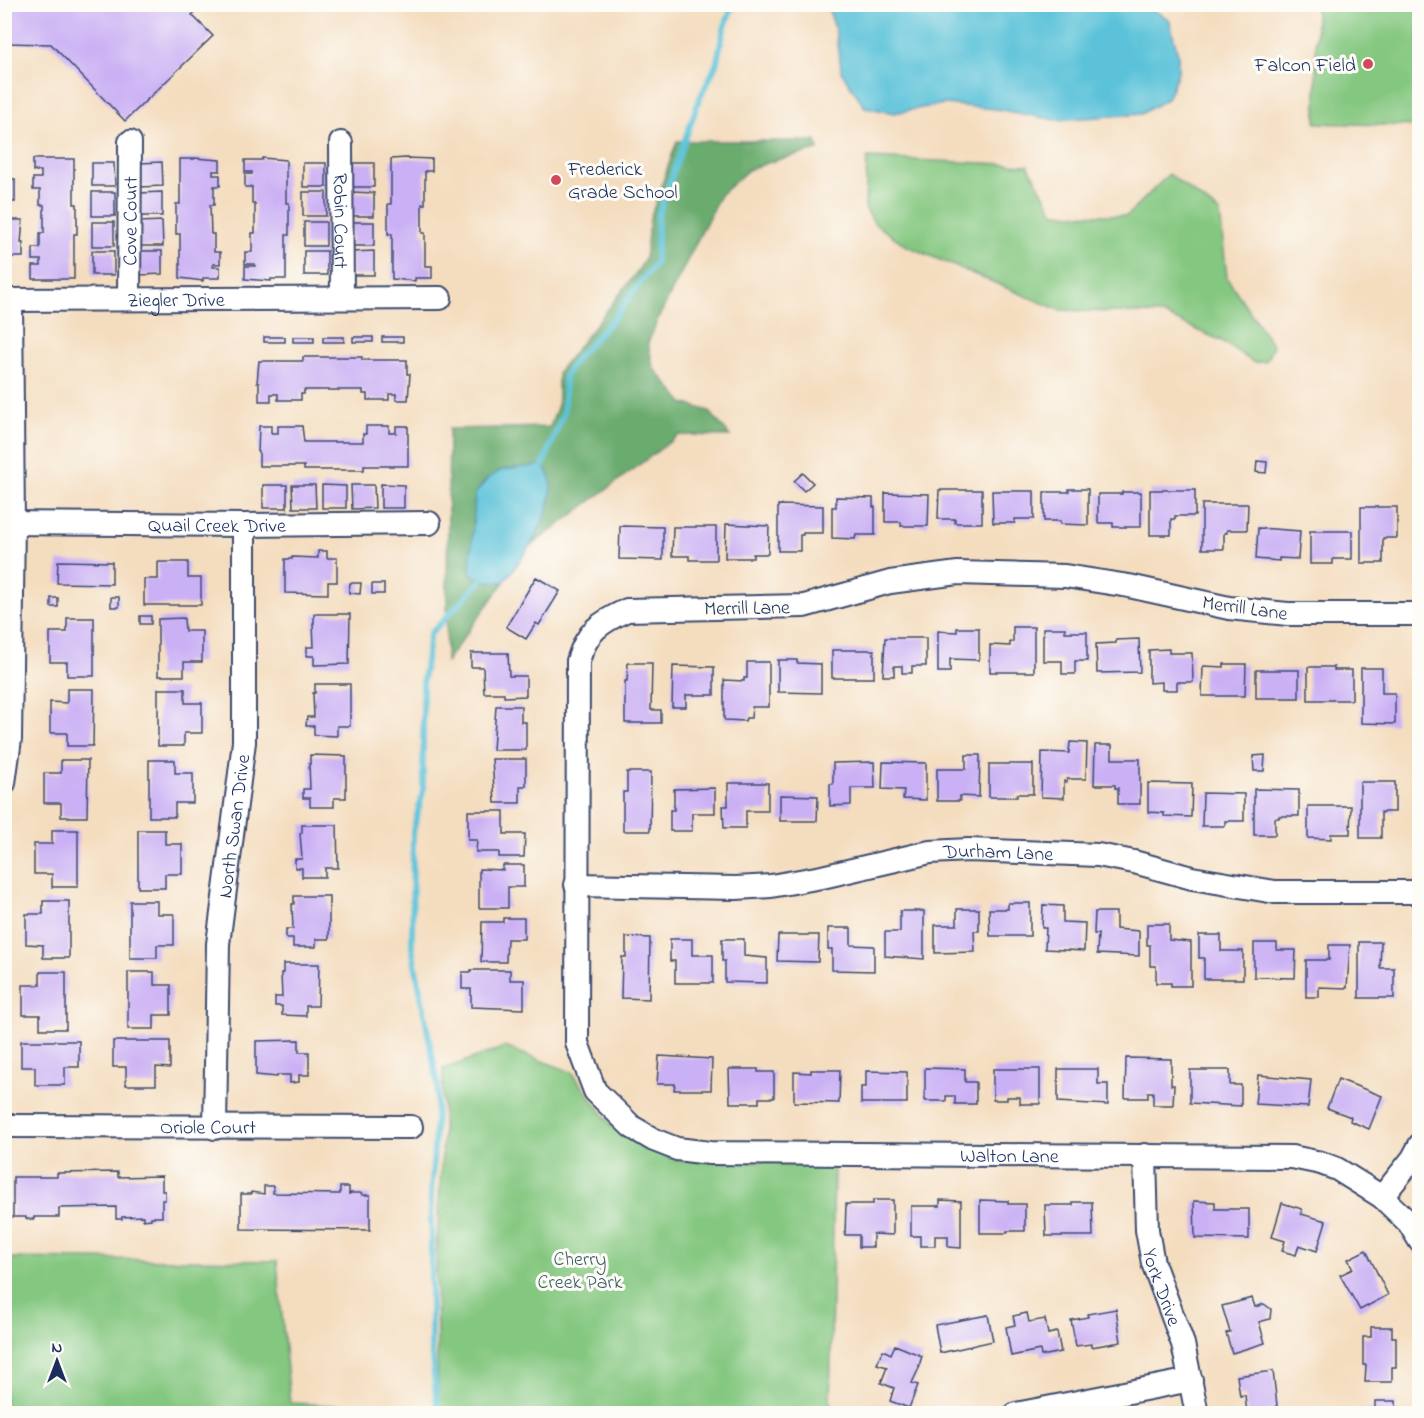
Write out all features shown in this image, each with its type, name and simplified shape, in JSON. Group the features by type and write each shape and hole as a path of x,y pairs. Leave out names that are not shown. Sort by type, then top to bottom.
{"street":[{"name":"Cove Court","path":"129,299 130,142"},
{"name":"Robin Court","path":"341,143 342,298"},
{"name":"Ziegler Drive","path":"4,783 10,739 8,300 440,298"},
{"name":"Quail Creek Drive","path":"9,523 243,525 429,523"},
{"name":"North Swan Drive","path":"215,1128 218,944 243,742 243,525"},
{"name":"Merrill Lane","path":"632,1127 595,1091 577,1043 578,661 583,644 593,630 608,619 627,610 804,606 890,582 958,573 1065,576 1129,586 1229,608 1276,613 1419,614"},
{"name":"Durham Lane","path":"576,885 736,888 771,886 822,877 930,852 969,850 1098,855 1192,878 1275,892 1419,892"},
{"name":"Oriole Court","path":"4,1126 411,1127"},
{"name":"Walton Lane","path":"632,1127 654,1140 677,1149 710,1153 1292,1157 1337,1169 1382,1197 1409,1223 1419,1241"},
{"path":"1382,1197 1413,1158 1419,1145"},
{"name":"York Drive","path":"1145,1155 1147,1230 1153,1263 1183,1344 1197,1413"},
{"path":"1016,1413 1191,1380"}],"green space":[{"name":"Falcon Field","path":"1316,5 1419,5 1419,126 1316,123"},
{"path":"677,141 816,141 818,150 776,160 748,170 720,195 648,343 653,367 683,403 709,411 730,436 679,435 532,545 548,508 502,470 485,481 475,494 481,581 504,582 446,662 449,429 550,427 558,405 558,372 638,271 645,258 650,219"},
{"path":"867,158 1028,165 1054,213 1127,216 1169,174 1220,213 1227,278 1273,346 1266,361 1254,363 1222,341 1162,314 1059,310 907,246 875,224 865,208"},
{"name":"Cherry Creek Park","path":"505,1047 572,1072 611,1125 680,1161 834,1161 830,1413 438,1414 436,1258 443,1134 443,1069"},
{"path":"5,1258 277,1261 290,1403 392,1408 391,1413 5,1413"}],"water":[{"path":"827,5 1144,5 1169,19 1178,54 1178,72 1167,99 1141,114 1056,120 995,109 944,104 894,113 865,107 842,73 835,28"},
{"path":"543,465 551,482 551,496 543,522 504,582 481,581 470,572 475,494 488,478 502,470"}],"building":[{"path":"4,4 190,4 196,11 192,15 213,36 125,121 51,44 4,43"},
{"path":"262,158 286,160 289,235 286,235 286,279 271,279 271,281 245,279 245,266 255,266 255,264 245,264 245,252 252,252 252,233 255,233 255,204 252,204 252,187 245,187 245,174 252,174 252,172 245,172 245,160 262,160"},
{"path":"33,159 74,159 77,234 74,234 74,279 33,279 33,266 41,266 41,260 33,260 33,248 40,248 40,233 44,233 44,205 40,205 40,190 33,190 33,178 41,178 41,171 33,171"},
{"path":"180,159 220,160 220,171 213,171 213,175 220,175 220,186 214,186 214,205 210,205 214,252 220,252 220,264 213,264 213,267 220,267 220,278 203,278 203,281 180,278 180,234 176,234 176,204 180,204"},
{"path":"391,159 432,159 432,171 425,171 422,233 425,233 425,266 432,266 432,278 415,278 415,281 392,279 392,234 388,234"},
{"path":"162,162 163,186 139,187 139,163"},
{"path":"92,163 114,163 115,186 92,186"},
{"path":"303,163 326,163 326,187 303,187"},
{"path":"351,163 374,163 374,187 351,187"},
{"path":"5,179 15,179 15,202 5,202"},
{"path":"92,192 115,192 115,216 92,216"},
{"path":"162,192 162,216 139,216 139,193"},
{"path":"303,192 326,192 326,216 303,216"},
{"path":"351,192 374,193 374,216 351,216"},
{"path":"4,220 23,220 21,243 23,243 23,257 4,257"},
{"path":"162,221 163,246 139,246 139,222"},
{"path":"92,222 114,222 114,246 92,246"},
{"path":"304,222 326,222 326,246 304,246"},
{"path":"351,222 374,222 374,246 351,246"},
{"path":"92,251 114,251 114,275 92,275"},
{"path":"139,251 162,251 162,274 139,275"},
{"path":"304,251 327,251 327,275 304,275"},
{"path":"374,251 374,275 351,275 351,252"},
{"path":"264,337 285,337 285,342 264,342"},
{"path":"293,337 314,337 314,342 293,342"},
{"path":"323,337 344,337 344,342 323,342"},
{"path":"353,337 373,337 373,342 353,342"},
{"path":"382,337 403,337 403,342 382,342"},
{"path":"303,357 407,360 407,374 410,374 408,400 396,400 396,394 389,394 389,400 367,400 367,394 363,394 363,390 304,390 301,400 278,400 278,394 271,394 271,401 259,401 259,383 257,383 259,361 303,361"},
{"path":"259,426 271,426 271,433 278,433 278,426 302,426 304,442 363,442 366,426 389,426 389,433 396,433 396,426 408,426 408,466 364,466 364,470 304,470 304,466 259,466"},
{"path":"1257,461 1267,462 1266,473 1256,472"},
{"path":"803,473 813,483 804,491 794,481"},
{"path":"381,484 404,485 404,508 381,508"},
{"path":"263,485 287,485 287,508 263,508"},
{"path":"292,485 315,485 316,508 293,508"},
{"path":"322,485 346,486 346,508 322,508"},
{"path":"351,485 374,485 375,508 352,509"},
{"path":"1069,489 1088,489 1088,525 1044,521 1044,492 1069,492"},
{"path":"939,490 982,490 982,523 955,523 955,519 938,519"},
{"path":"1150,490 1195,490 1195,516 1175,516 1175,519 1171,519 1171,535 1150,535"},
{"path":"992,491 1034,491 1034,519 1015,519 1015,523 993,523"},
{"path":"1122,492 1141,492 1141,527 1113,527 1113,523 1098,523 1098,494 1122,494"},
{"path":"885,493 929,494 928,526 901,526 901,522 885,522"},
{"path":"836,497 873,498 875,535 856,535 855,539 832,538 832,507 836,507"},
{"path":"1202,504 1248,504 1247,530 1227,530 1227,533 1224,533 1224,549 1202,549"},
{"path":"778,505 823,506 823,533 800,535 800,551 778,551"},
{"path":"1361,507 1397,507 1397,538 1383,538 1383,563 1361,563"},
{"path":"726,524 769,526 768,554 753,554 753,558 725,558"},
{"path":"620,526 663,527 663,560 619,559"},
{"path":"673,527 716,527 716,560 689,560 689,556 672,556"},
{"path":"1258,528 1300,531 1298,559 1279,558 1279,561 1256,559"},
{"path":"1310,531 1352,531 1352,559 1333,559 1333,564 1310,564"},
{"path":"318,551 327,551 327,558 337,558 337,582 328,582 328,594 285,593 285,559 318,558"},
{"path":"58,561 112,562 112,584 57,583"},
{"path":"158,562 188,562 188,578 201,578 201,605 144,605 144,579 158,579"},
{"path":"536,577 560,591 539,625 536,623 526,639 506,627"},
{"path":"350,583 361,583 360,594 349,593"},
{"path":"372,584 384,584 384,594 372,594"},
{"path":"111,597 119,597 119,607 111,607"},
{"path":"51,598 58,598 58,607 51,607"},
{"path":"314,614 350,614 349,664 314,665 314,656 307,656 307,647 314,647"},
{"path":"140,616 151,616 151,624 140,624"},
{"path":"67,618 94,618 94,676 67,676 67,662 50,662 50,632 67,632"},
{"path":"184,618 185,631 202,631 202,662 184,662 184,676 158,676 158,619"},
{"path":"1013,627 1034,627 1034,672 990,672 990,645 1010,646 1010,642 1013,642"},
{"path":"957,628 979,628 979,660 950,659 950,672 938,672 938,631 957,632"},
{"path":"1043,628 1065,628 1065,632 1087,632 1087,661 1075,661 1075,674 1062,674 1062,661 1043,661"},
{"path":"885,638 926,638 926,666 912,666 912,673 902,673 902,666 894,666 894,676 883,676"},
{"path":"1139,639 1140,672 1097,673 1096,644"},
{"path":"1169,649 1169,653 1192,653 1193,682 1177,682 1177,690 1162,690 1162,682 1149,683 1149,650"},
{"path":"832,650 874,650 874,678 832,678"},
{"path":"471,653 508,653 509,676 526,676 526,696 504,697 504,693 484,693 483,667 471,667"},
{"path":"778,660 821,664 821,693 778,692"},
{"path":"747,662 769,662 769,707 752,707 751,718 746,718 745,721 725,720 724,680 744,681 744,678 747,678"},
{"path":"628,663 652,663 651,710 661,710 661,723 625,723 625,681 627,681"},
{"path":"1224,664 1246,664 1245,696 1202,696 1203,666 1224,667"},
{"path":"673,666 714,667 714,695 686,695 686,707 672,707"},
{"path":"1308,667 1352,670 1352,700 1308,700"},
{"path":"1361,668 1382,668 1382,693 1395,693 1395,724 1361,723"},
{"path":"1256,670 1299,670 1299,698 1256,698"},
{"path":"315,684 350,684 350,726 337,726 337,736 314,735 314,726 306,726 307,717 314,717"},
{"path":"67,689 94,689 93,746 67,746 67,733 50,733 50,702 67,703"},
{"path":"158,689 185,689 185,703 202,703 202,733 184,733 184,746 158,746"},
{"path":"496,706 521,706 521,722 526,722 526,750 493,750"},
{"path":"1070,742 1087,743 1086,779 1064,781 1064,798 1041,797 1042,752 1069,753"},
{"path":"1095,745 1112,745 1112,759 1140,759 1140,804 1118,804 1118,788 1115,788 1115,785 1094,785"},
{"path":"310,755 346,756 346,798 334,798 334,807 310,807 310,798 303,798 303,789 310,789"},
{"path":"966,755 980,755 979,797 960,796 960,801 937,801 937,769 966,769"},
{"path":"1265,755 1264,771 1254,771 1253,756"},
{"path":"492,759 526,759 526,786 520,786 520,803 495,803"},
{"path":"61,760 88,760 87,817 61,817 61,803 44,803 44,773 61,773"},
{"path":"149,760 175,760 175,773 193,773 193,803 175,803 175,817 149,817"},
{"path":"874,762 875,788 851,788 851,805 830,806 833,763"},
{"path":"883,762 926,763 926,800 903,799 904,790 882,789"},
{"path":"989,764 1033,764 1033,794 1017,794 1017,797 989,797"},
{"path":"627,772 651,772 650,831 623,831 623,792 627,792"},
{"path":"1360,782 1395,782 1395,812 1381,812 1381,838 1360,838"},
{"path":"728,783 768,783 768,811 746,811 746,828 724,828 723,806 728,806"},
{"path":"1148,783 1192,784 1191,817 1164,816 1164,813 1148,812"},
{"path":"715,788 715,813 692,813 692,831 670,831 670,810 674,810 674,789"},
{"path":"1254,789 1299,790 1299,816 1275,818 1275,835 1254,835"},
{"path":"1203,793 1244,794 1244,821 1225,821 1225,826 1202,826"},
{"path":"780,795 818,796 817,821 780,821"},
{"path":"1308,806 1351,806 1350,834 1331,834 1331,839 1308,838"},
{"path":"468,811 504,811 504,834 525,834 524,857 499,857 499,852 476,852 477,840 468,840"},
{"path":"302,825 337,825 338,868 325,868 325,877 302,877 302,868 295,868 295,859 302,859 300,833 302,833"},
{"path":"52,830 78,830 78,887 52,887 52,874 34,874 34,844 52,844"},
{"path":"138,830 165,830 165,844 182,844 182,874 165,874 165,888 138,888"},
{"path":"503,865 524,865 524,887 508,887 508,908 479,908 479,869 503,870"},
{"path":"294,896 329,896 329,939 316,939 316,947 293,947 293,938 286,938 286,929 293,929"},
{"path":"43,901 69,901 69,958 43,958 43,945 26,944 26,914 43,914"},
{"path":"130,901 157,901 157,914 174,914 174,945 157,945 157,958 130,958"},
{"path":"1008,903 1030,903 1030,936 990,936 989,909 1008,909"},
{"path":"1043,905 1063,906 1063,922 1085,923 1084,951 1045,949 1046,928 1042,928"},
{"path":"957,909 979,909 979,931 974,931 975,952 935,953 935,925 957,925"},
{"path":"900,911 924,911 924,959 885,956 885,932 900,932"},
{"path":"1095,912 1116,912 1116,929 1139,931 1139,956 1097,954 1098,934 1094,934"},
{"path":"503,918 524,918 524,939 507,939 506,962 481,962 482,922 503,922"},
{"path":"1147,924 1169,924 1169,940 1191,942 1191,986 1156,983 1156,966 1150,966"},
{"path":"828,928 851,928 851,945 874,946 874,971 832,970 832,949 828,949"},
{"path":"778,935 819,935 818,962 777,961"},
{"path":"1199,935 1221,935 1221,951 1243,951 1243,979 1204,979 1204,958 1199,958"},
{"path":"626,937 650,938 649,999 621,998 622,957 626,957"},
{"path":"670,939 692,939 692,955 713,955 713,983 675,983 675,961 670,961"},
{"path":"722,939 744,939 744,956 767,958 767,983 725,982"},
{"path":"1359,942 1381,942 1380,968 1394,968 1394,998 1359,998"},
{"path":"1254,943 1277,943 1277,950 1296,950 1295,978 1254,977"},
{"path":"1329,945 1350,945 1347,988 1319,987 1319,997 1306,997 1306,960 1329,960"},
{"path":"283,964 319,964 318,1006 306,1006 306,1016 282,1015 282,1006 275,1006 275,997 282,997"},
{"path":"471,970 510,970 510,980 524,980 524,1009 471,1007 471,989 462,989 462,972 471,972"},
{"path":"40,972 66,972 66,1029 40,1029 40,1015 23,1015 23,985 40,985"},
{"path":"128,972 154,972 154,985 171,985 171,1015 154,1015 154,1029 128,1029"},
{"path":"299,1040 299,1052 309,1052 309,1075 299,1075 299,1082 290,1083 290,1075 277,1075 277,1077 256,1075 256,1041"},
{"path":"21,1041 79,1041 79,1067 65,1067 65,1085 35,1085 35,1067 21,1067"},
{"path":"113,1041 170,1041 170,1068 156,1067 156,1085 126,1085 126,1067 113,1067"},
{"path":"659,1056 712,1059 711,1090 674,1090 675,1084 657,1084"},
{"path":"1126,1058 1171,1059 1171,1085 1174,1085 1173,1105 1153,1105 1153,1092 1148,1092 1148,1098 1125,1098"},
{"path":"925,1068 965,1069 965,1082 976,1082 976,1104 955,1104 955,1096 946,1096 946,1101 925,1101"},
{"path":"729,1069 758,1069 758,1072 774,1072 774,1098 759,1098 759,1103 730,1103"},
{"path":"993,1069 1040,1069 1040,1104 1020,1104 1020,1097 993,1100"},
{"path":"1058,1069 1098,1069 1098,1084 1108,1084 1108,1105 1058,1102"},
{"path":"811,1070 840,1070 839,1103 794,1102 794,1072 811,1073"},
{"path":"1190,1070 1230,1070 1230,1085 1241,1085 1241,1106 1190,1103"},
{"path":"866,1071 907,1072 907,1103 861,1103 861,1087 866,1087"},
{"path":"1258,1075 1311,1080 1308,1107 1255,1104"},
{"path":"1338,1079 1382,1096 1369,1129 1350,1121 1351,1117 1327,1108"},
{"path":"118,1172 118,1177 162,1176 162,1191 165,1191 165,1200 162,1200 162,1217 143,1220 143,1216 116,1219 116,1207 59,1208 59,1217 26,1219 26,1217 13,1217 13,1177 57,1177 57,1173"},
{"path":"264,1186 273,1186 273,1193 340,1194 340,1187 349,1187 349,1194 370,1195 370,1230 241,1229 241,1194 251,1194 251,1192 264,1194"},
{"path":"873,1200 893,1200 893,1235 873,1234 873,1247 859,1247 859,1235 845,1235 846,1204 873,1204"},
{"path":"940,1200 961,1201 961,1248 948,1247 948,1236 935,1236 935,1246 920,1246 920,1236 911,1236 911,1206 940,1206"},
{"path":"980,1200 1025,1204 1025,1231 980,1233"},
{"path":"1194,1201 1215,1202 1215,1209 1249,1209 1249,1239 1195,1238"},
{"path":"1073,1202 1092,1202 1093,1236 1046,1236 1045,1205 1073,1205"},
{"path":"1282,1203 1302,1209 1301,1214 1326,1221 1317,1251 1299,1245 1296,1255 1282,1251 1285,1241 1272,1237"},
{"path":"1366,1250 1388,1295 1360,1310 1340,1275 1353,1269 1348,1259"},
{"path":"1252,1298 1255,1307 1264,1304 1271,1309 1270,1319 1259,1322 1265,1343 1232,1353 1226,1333 1230,1332 1222,1306"},
{"path":"1116,1309 1121,1342 1091,1347 1091,1344 1076,1346 1071,1320 1088,1317 1087,1314"},
{"path":"1027,1313 1029,1322 1045,1319 1048,1334 1057,1332 1061,1352 1041,1356 1040,1350 1011,1356 1006,1327 1015,1325 1013,1316"},
{"path":"988,1315 993,1341 940,1353 935,1325"},
{"path":"1371,1327 1392,1327 1392,1337 1396,1337 1396,1367 1392,1367 1392,1382 1365,1382 1363,1337 1371,1337"},
{"path":"895,1345 922,1356 912,1383 918,1385 909,1408 890,1401 894,1388 881,1383 887,1367 877,1364 883,1350 891,1354"},
{"path":"1273,1371 1278,1414 1247,1414 1245,1395 1240,1396 1237,1376"},
{"path":"1375,1401 1396,1401 1396,1414 1360,1414 1360,1410 1375,1410"}],"waterway":[{"path":"543,465 564,411 565,376 574,361 613,319 656,262 658,215 699,100 716,65 724,29 733,4"},
{"path":"438,1414 431,1346 431,1196 438,1086 412,947 413,832 423,791 423,681 430,634 481,581"}],"place":[{"name":"Falcon Field","path":"1368,64"},
{"name":"Frederick Grade School","path":"556,180"}]}
